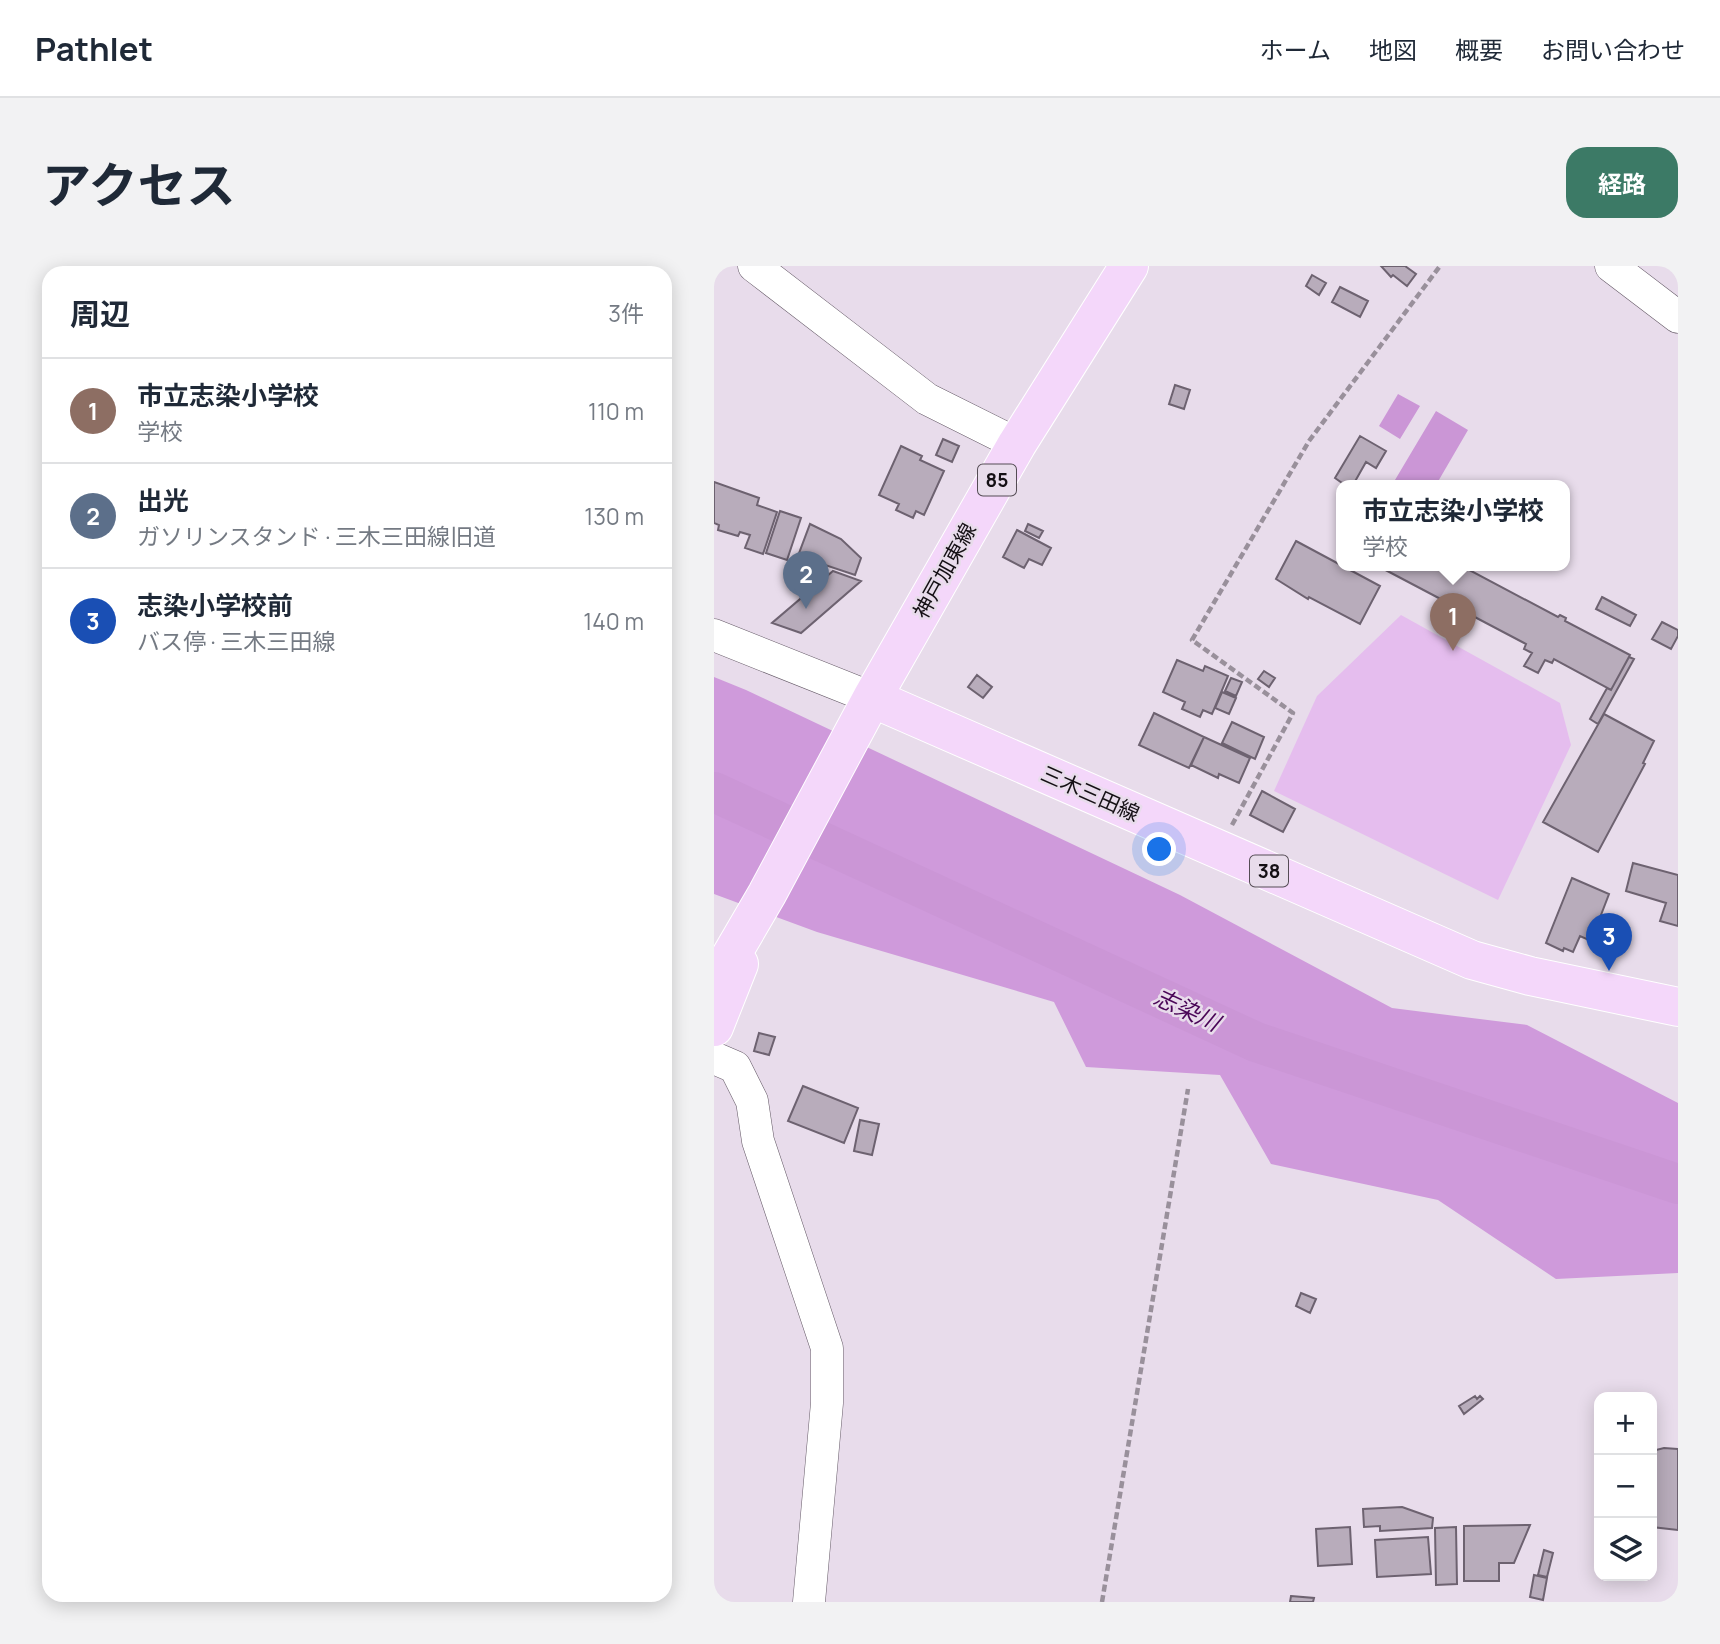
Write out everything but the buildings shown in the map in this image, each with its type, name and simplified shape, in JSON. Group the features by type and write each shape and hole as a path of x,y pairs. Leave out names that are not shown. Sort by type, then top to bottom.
{"main road":[{"name":"神戸加東線","path":"872,698 1017,444 1129,266"},
{"name":"三木三田線","path":"872,698 1472,960 1530,976 1677,1002"},
{"path":"714,985 767,894 872,698"},
{"path":"714,1027 767,894"}],"street":[{"path":"754,266 927,399 1017,444"},
{"path":"1611,266 1677,316"},
{"path":"714,635 872,698"},
{"path":"714,1058 735,1067 752,1101 758,1141 827,1348 827,1403 809,1602"}],"path":[{"path":"1219,850 1293,713 1192,640 1309,441 1440,266"},
{"path":"1101,1602 1188,1089"}],"shaded area":[{"path":"1398,394 1420,406 1400,439 1379,426"},
{"path":"1436,411 1468,430 1439,480 1395,480"},
{"path":"1401,615 1560,703 1571,745 1498,900 1274,791 1317,696"},
{"path":"714,677 1180,895 1392,1008 1527,1025 1678,1103 1678,1273 1556,1279 1438,1200 1271,1164 1220,1075 1086,1067 1054,1002 817,932 714,894"}],"waterway":[{"name":"志染川","path":"714,792 1256,1042 1678,1184"}],"place":[{"name":"出光","path":"806,609"},
{"name":"市立志染小学校","path":"1453,651"},
{"name":"志染小学校前","path":"1609,971"}]}
